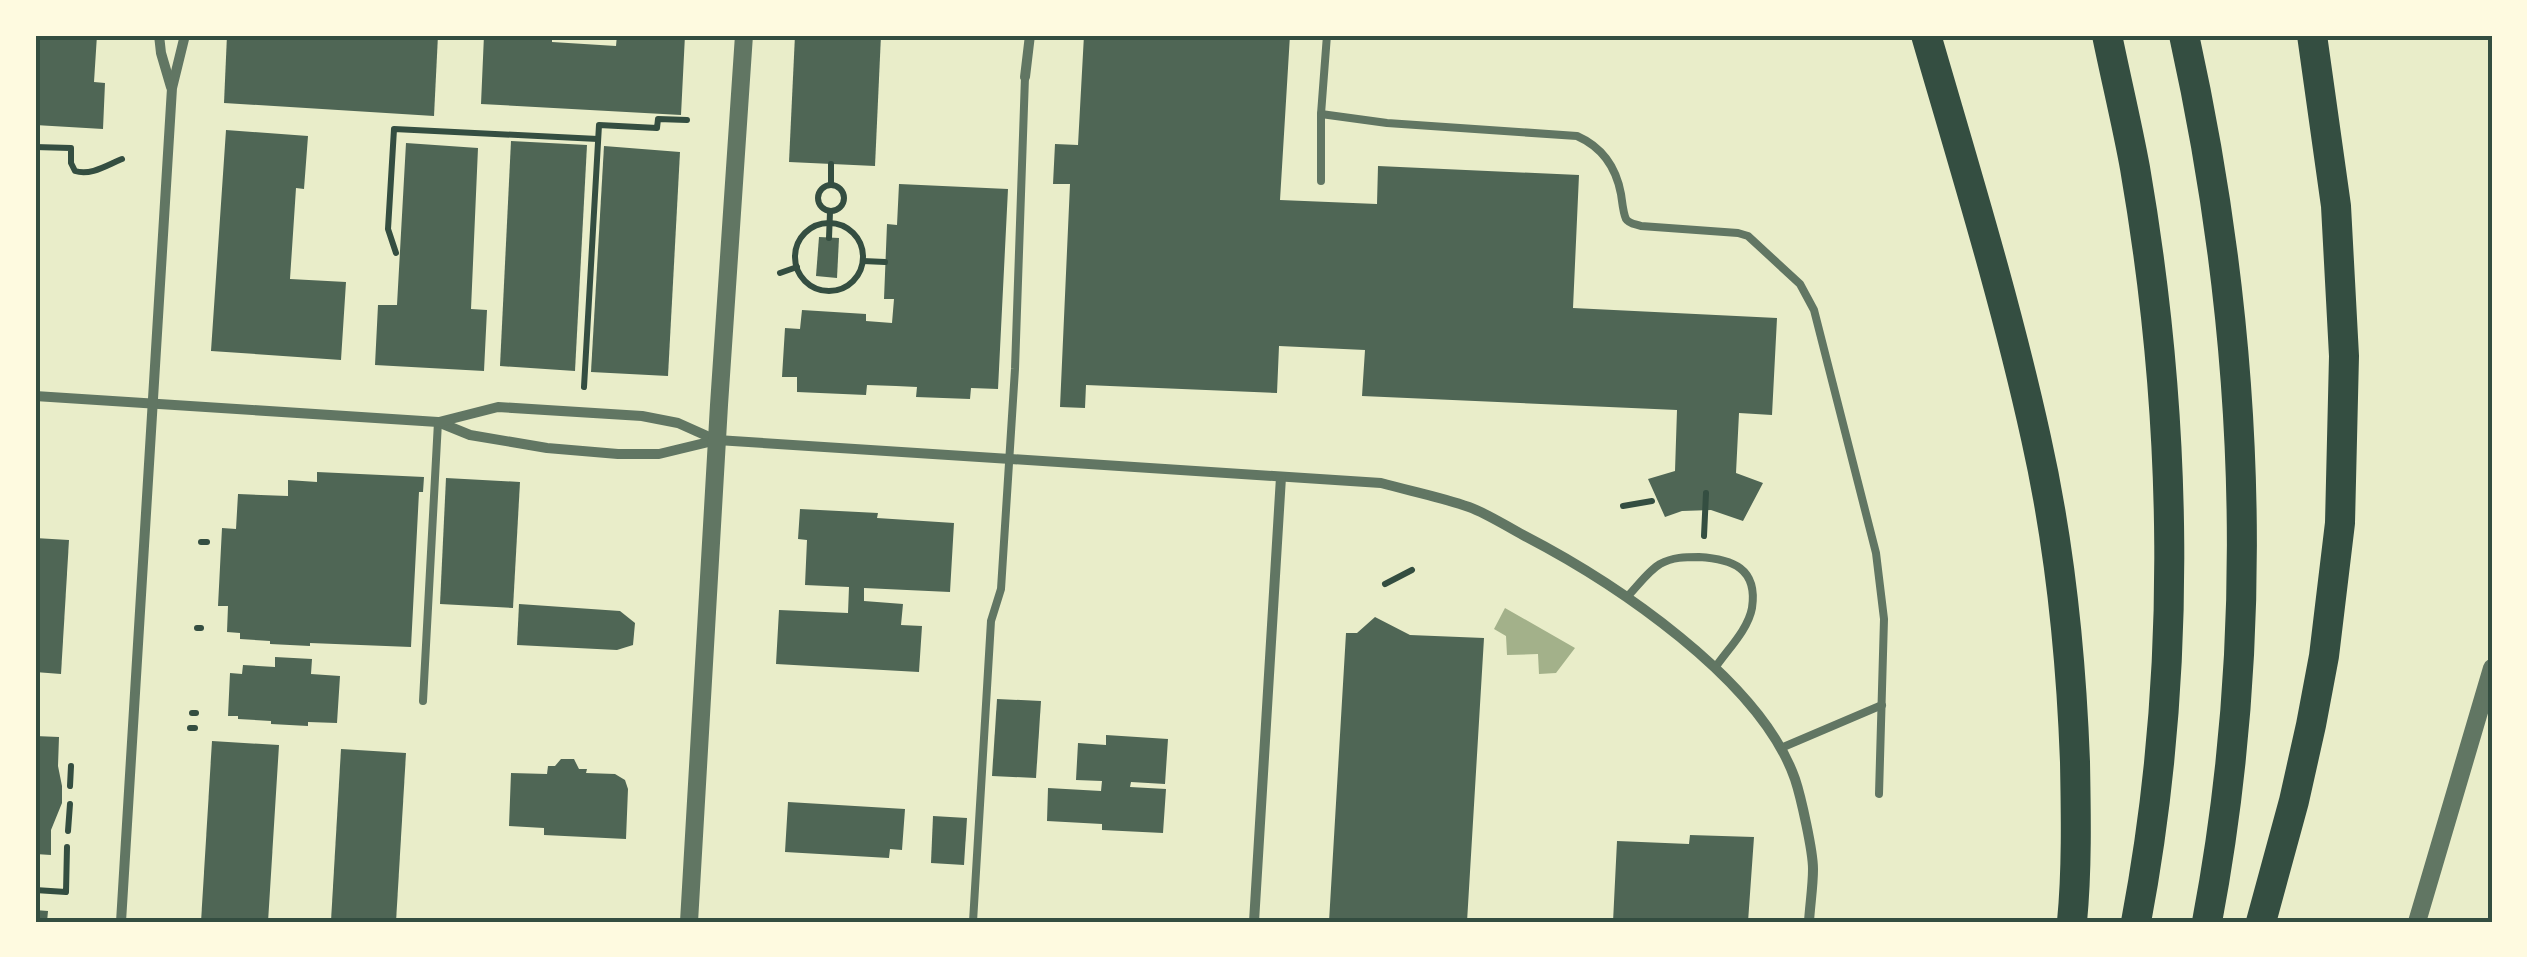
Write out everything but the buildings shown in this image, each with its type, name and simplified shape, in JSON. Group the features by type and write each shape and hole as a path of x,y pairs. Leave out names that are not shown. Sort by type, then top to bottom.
{"highway":[{"path":"1926,35 2001,297 2037,440 2058,565 2072,678 2076,802 2072,922"},
{"path":"2107,35 2149,266 2161,371 2170,557 2162,734 2136,922"},
{"path":"2184,35 2219,231 2235,352 2243,521 2236,692 2223,822 2207,922"},
{"path":"2261,922 2314,708 2340,522 2344,356 2337,225 2312,35"}],"street":[{"path":"159,35 172,88"},
{"path":"121,922 172,88 185,35"},
{"path":"689,922 744,35"},
{"path":"1025,77 1030,35"},
{"path":"35,396 438,422 498,407 642,416 678,424 717,440"},
{"path":"438,422 470,435 547,448 618,454 659,454 717,440 1381,483 1471,507 1563,556 1626,597 1715,668 1760,716 1796,781 1813,866 1809,922"},
{"path":"1254,922 1281,477"},
{"path":"2417,922 2492,668"}],"lane":[{"path":"1321,181 1326,35"},
{"path":"973,922 991,621 1001,589 1025,77"},
{"path":"1321,114 1387,123 1578,136 1604,154 1619,184 1630,223 1748,236 1800,284 1814,310 1876,554 1884,619 1879,794"},
{"path":"423,701 438,422"},
{"path":"1626,597 1658,564 1679,556 1720,558 1740,565 1753,592 1748,621 1715,668"},
{"path":"1781,748 1882,705"}],"path":[{"path":"584,387 599,124 658,128 658,119 688,120"},
{"path":"396,254 388,229 394,129 598,140"},
{"path":"35,147 72,148 71,163 75,171 82,173 122,159"},
{"path":"831,184 832,164"},
{"path":"831,184 838,186 845,198 843,206 830,212 818,204 817,197 824,186 831,184"},
{"path":"829,238 830,212"},
{"path":"829,223 854,236 862,251 862,261 861,270 850,284 827,291 808,284 797,267 796,251 802,236 829,223"},
{"path":"862,261 885,262"},
{"path":"780,272 797,267"},
{"path":"827,291 828,277"},
{"path":"1703,558 1706,493"},
{"path":"1623,506 1652,501"},
{"path":"1385,584 1412,570"},
{"path":"70,786 71,766"},
{"path":"68,831 70,804"},
{"path":"35,890 66,892 68,847"}],"shaded area":[{"path":"1505,608 1575,648 1556,673 1539,674 1538,654 1507,655 1506,636 1494,629"}]}
